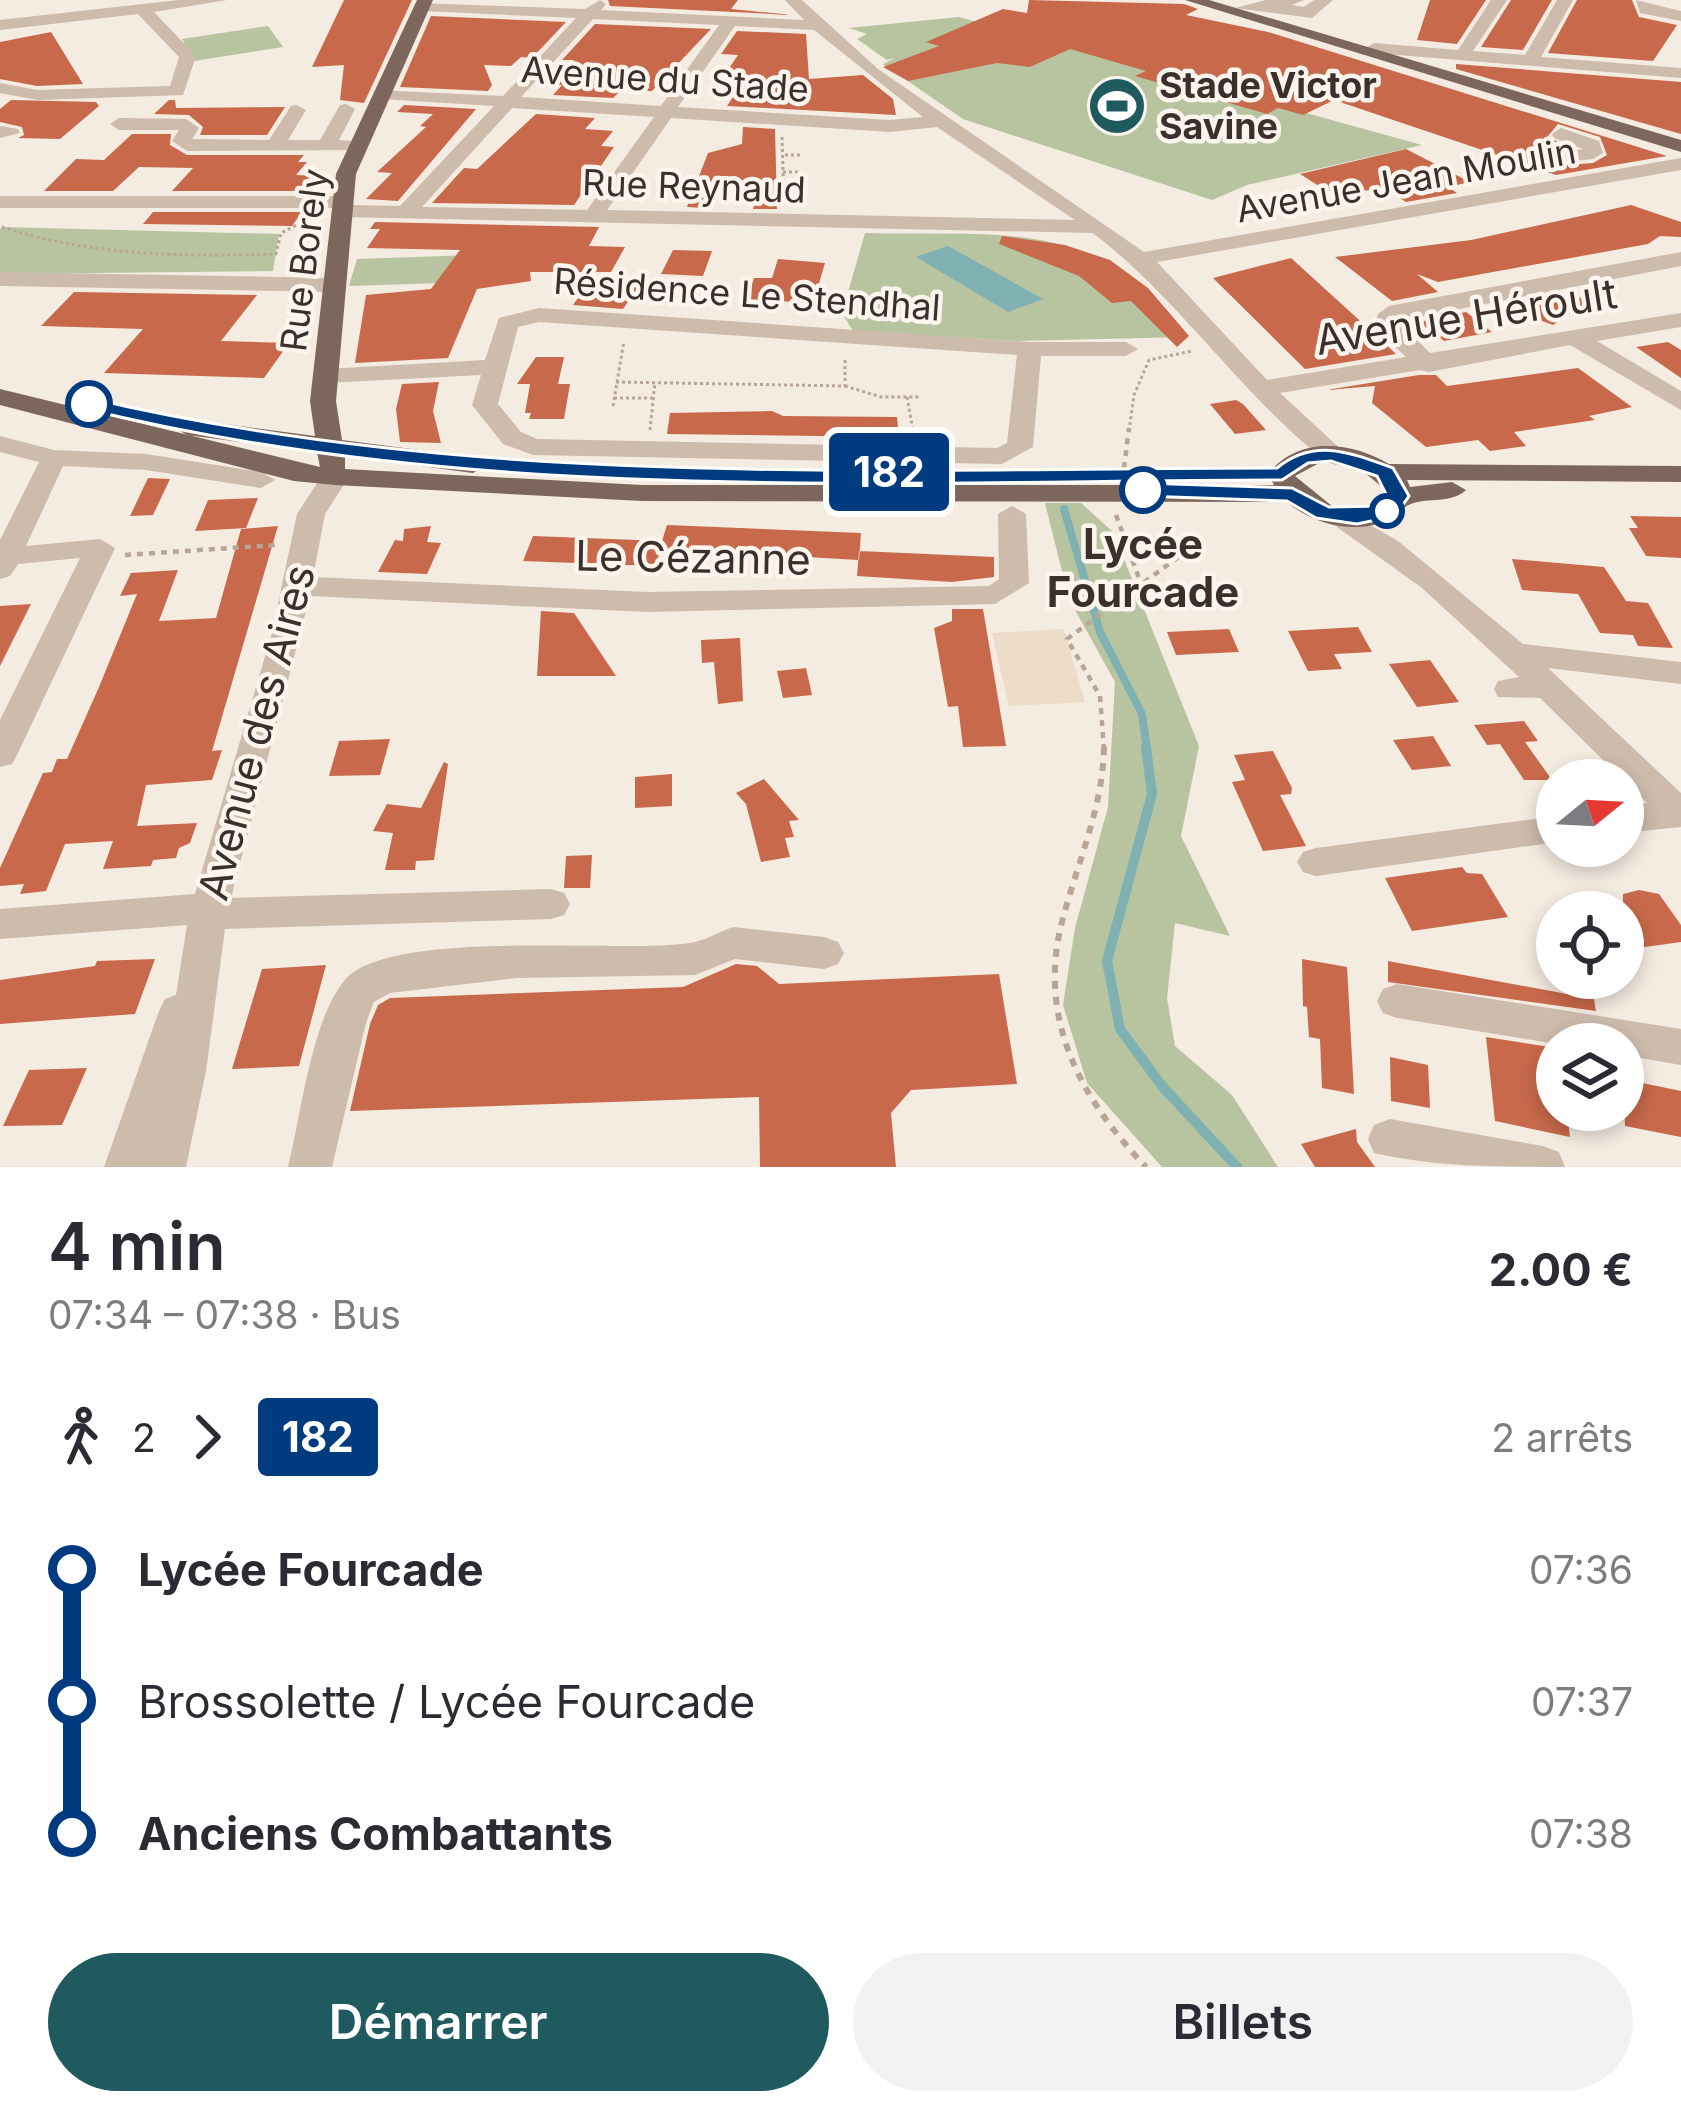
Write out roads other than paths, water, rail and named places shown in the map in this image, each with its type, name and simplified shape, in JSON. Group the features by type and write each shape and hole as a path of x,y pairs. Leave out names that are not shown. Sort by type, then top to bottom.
{"main road":[{"path":"1193,0 1681,146"},
{"path":"1209,0 1449,74"},
{"name":"Rue Borely","path":"331,452 324,388 341,207 357,146 423,3"},
{"name":"Rue Borely","path":"293,443 324,388"},
{"path":"4,398 331,452 642,493 1143,490 1297,452"},
{"path":"4,398 234,458 302,492"},
{"path":"234,458 293,443"},
{"path":"293,443 302,492"},
{"path":"331,452 596,475 1297,452 1333,454 1390,493 1681,487"},
{"path":"1297,452 1314,510 1340,516 1445,467 1681,474"}],"street":[{"path":"53,15 69,0"},
{"path":"0,25 53,15 88,17 219,0"},
{"path":"794,0 847,55 1074,208 1140,259 1271,398 1297,452"},
{"path":"1276,7 1296,0"},
{"path":"1463,54 1499,0"},
{"path":"1531,60 1564,0"},
{"path":"1645,0 1645,10 1681,16"},
{"path":"423,3 596,6 816,25"},
{"path":"407,211 596,6"},
{"path":"1244,8 1320,10"},
{"path":"0,88 37,95 177,91 188,56 143,10"},
{"path":"593,216 730,21"},
{"path":"1374,48 1681,73"},
{"path":"900,92 922,87"},
{"name":"Avenue du Stade","path":"382,94 890,126 944,121"},
{"path":"326,146 346,109"},
{"path":"275,146 297,110"},
{"path":"119,124 186,125 190,128 181,141 187,145 357,146"},
{"path":"1561,134 1592,145 1593,153"},
{"path":"1550,160 1593,153 1636,170"},
{"name":"Avenue Jean Moulin","path":"1140,259 1681,164"},
{"name":"Rue Reynaud","path":"0,202 1101,227"},
{"path":"1045,228 1063,221 1074,208"},
{"path":"1429,365 1386,327 1386,319 1397,311 1681,259"},
{"path":"0,279 333,285"},
{"name":"Résidence Le Stendhal","path":"491,367 507,323 520,317 1030,349 1126,349"},
{"name":"Avenue Héroult","path":"1271,398 1681,320"},
{"path":"1577,339 1681,402"},
{"path":"324,388 491,367 485,406 512,438 533,447 1002,456 1017,451 1030,349"},
{"path":"0,444 51,463 146,462 261,480"},
{"name":"Avenue des Aires","path":"126,1167 206,924 298,586 302,492 331,452"},
{"path":"0,755 93,563 2,568 51,463"},
{"path":"1390,493 1475,615"},
{"name":"Le Cézanne","path":"298,586 647,602 995,595 1014,583 1012,514"},
{"path":"1340,516 1388,544 1475,615 1675,803 1644,813"},
{"path":"1516,654 1681,673"},
{"path":"1510,689 1548,686"},
{"path":"1316,862 1536,832"},
{"path":"0,924 206,924 551,904"},
{"name":"Avenue des Aires","path":"164,1167 185,1071 206,924"},
{"path":"310,1167 356,995 382,976 436,966 695,959 733,943 824,952"},
{"path":"1396,1001 1681,1047"},
{"path":"1390,1138 1543,1167"}],"water":[{"path":"948,246 1043,299 1008,312 916,257"}],"waterway":[{"path":"1064,509 1100,632 1142,714 1147,750"},
{"path":"1146,747 1152,794 1107,961 1120,1029 1162,1086 1237,1167"}],"place":[{"name":"Stade Victor Savine","path":"1117,106"},
{"name":"Lycée Fourcade","path":"1143,490"}]}
